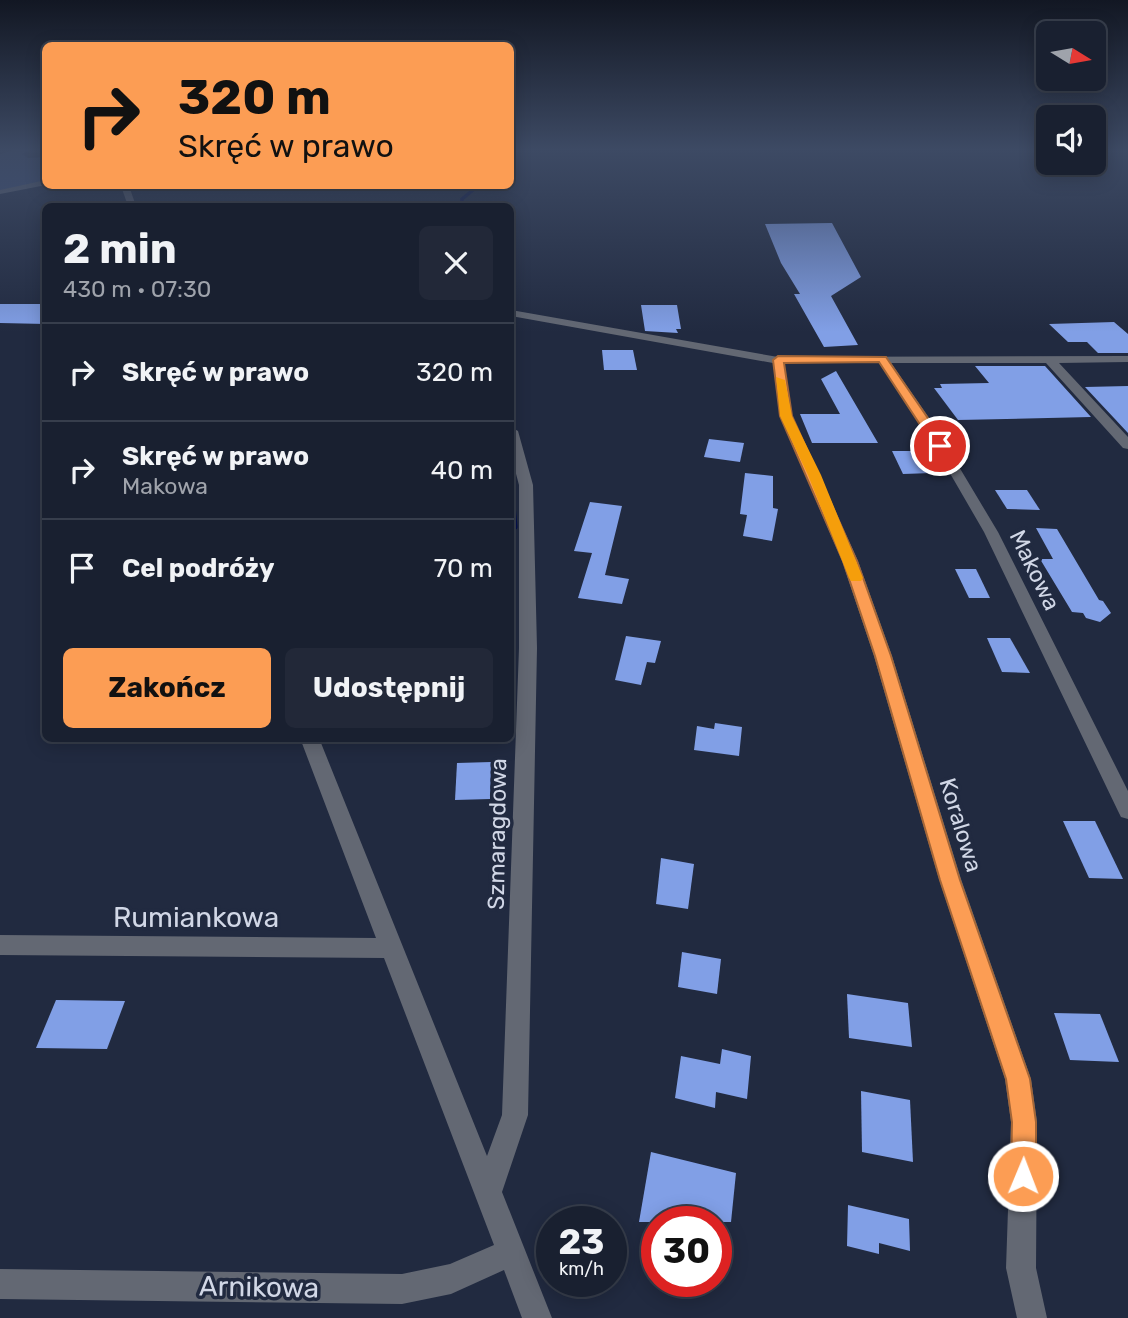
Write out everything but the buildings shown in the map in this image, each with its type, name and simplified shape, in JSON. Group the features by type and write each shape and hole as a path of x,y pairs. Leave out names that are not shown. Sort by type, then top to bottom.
{"street":[{"path":"514,314 778,360 1128,359"},
{"path":"1048,358 1128,445"},
{"name":"Makowa","path":"883,359 928,425 991,532 1128,811"},
{"name":"Koralowa","path":"778,360 786,416 855,573 950,880 1018,1079 1024,1122 1021,1268 1032,1318"},
{"name":"Szmaragdowa","path":"487,1194 515,1115 528,648 526,485 514,443"},
{"path":"311,742 537,1318"},
{"name":"Rumiankowa","path":"0,945 392,948"},
{"name":"Arnikowa","path":"0,1284 402,1289 451,1279 510,1252"}],"waterway":[{"path":"514,516 515,527"}],"slow traffic":[{"path":"780,380 786,416 814,475 856,578"}],"route":[{"path":"940,446 883,359 778,360 786,416 850,561 883,656 950,880 1018,1079 1024,1122 1023,1176"}]}
